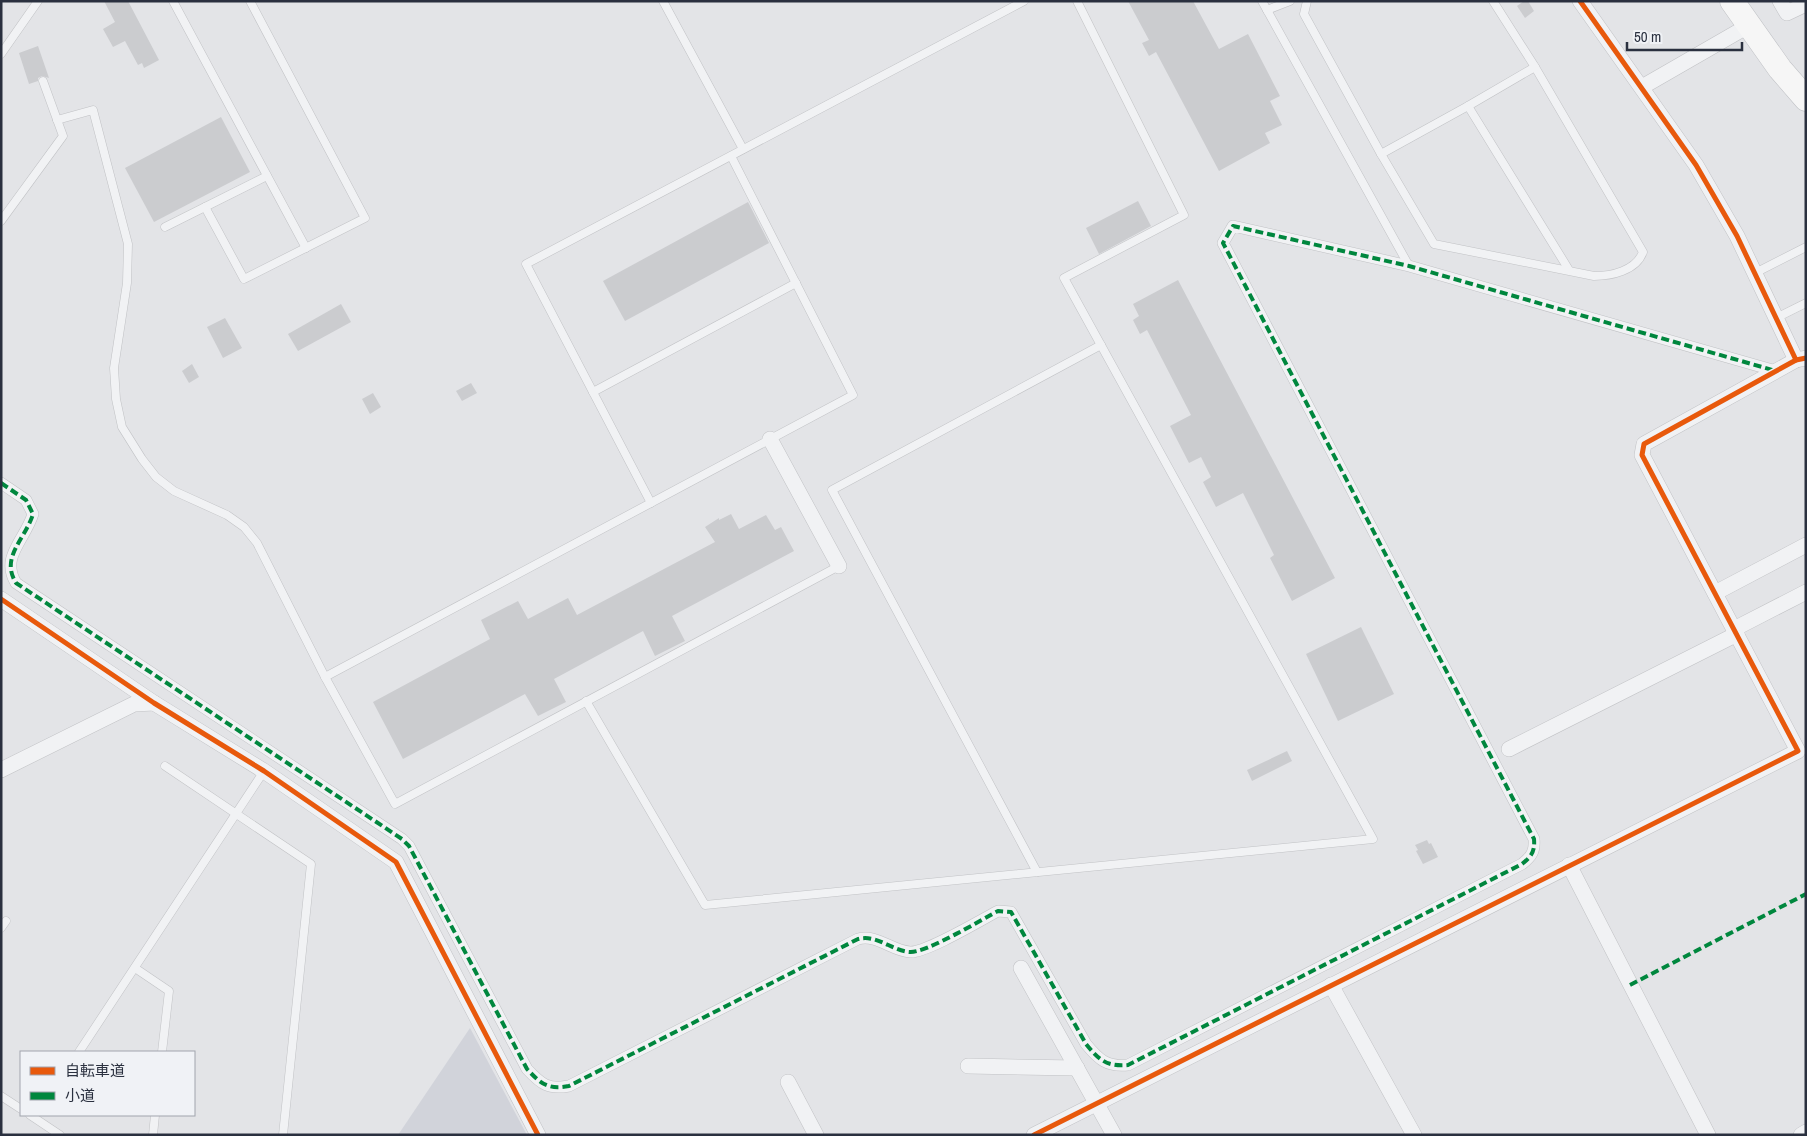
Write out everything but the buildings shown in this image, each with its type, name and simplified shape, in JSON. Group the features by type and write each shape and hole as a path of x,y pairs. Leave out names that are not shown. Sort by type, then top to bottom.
{"main road":[{"path":"1732,1 1780,69 1806,99"}],"street":[{"path":"1034,1135 1569,866 1802,755 1642,455 1644,444 1801,359 1776,318 1737,236 1696,165 1580,1"},
{"path":"1780,1 1788,13 1806,4"},
{"path":"1642,87 1748,26"},
{"path":"1,483 26,500 33,514 30,523 6,557 6,569 16,583 402,839 409,846 527,1069 546,1086 555,1089 569,1086 858,939 872,938 901,950 920,951 998,911 1012,912 1086,1044 1103,1062 1119,1066 1128,1065 1522,864 1530,858 1535,850 1534,839 1530,830 1223,243 1233,226 1409,266 1776,371"},
{"path":"770,439 839,566"},
{"path":"1715,593 1806,545"},
{"path":"1509,749 1735,632 1806,592"},
{"path":"1,599 154,703 264,771 396,862 538,1135"},
{"path":"1,770 134,704 154,703"},
{"path":"1569,866 1708,1135"},
{"path":"1021,968 1114,1135"},
{"path":"1331,985 1414,1135"},
{"path":"968,1066 1077,1068"},
{"path":"788,1082 816,1135"},
{"path":"1801,1135 1806,1132"}],"lane":[{"path":"1,54 38,1"},
{"path":"173,1 306,248"},
{"path":"205,207 244,278 365,218 250,1"},
{"path":"663,1 743,149"},
{"path":"651,503 526,264 1024,1"},
{"path":"586,701 704,906 1373,839 1064,278 1184,216 1077,1"},
{"path":"1262,1 1409,266"},
{"path":"1267,10 1290,1"},
{"path":"1307,1 1304,14 1380,154 1434,244 1594,276 1609,276 1620,273 1641,258 1643,252 1535,67 1493,1"},
{"path":"1380,154 1535,67"},
{"path":"1,221 63,136 43,81"},
{"path":"1468,106 1569,270"},
{"path":"57,120 92,110 128,244 127,282 114,368 116,398 122,427 142,459 156,476 174,492 227,515 244,527 257,543 325,677 395,804 839,566"},
{"path":"325,677 853,396 731,156"},
{"path":"165,228 267,176"},
{"path":"1754,273 1806,247"},
{"path":"593,392 796,283"},
{"path":"1776,318 1806,303"},
{"path":"1037,872 832,490 1101,345"},
{"path":"165,766 311,864 283,1135"},
{"path":"80,1051 264,771"},
{"path":"135,968 169,991 162,1051"},
{"path":"1,1096 20,1108"},
{"path":"34,1116 60,1135"},
{"path":"153,1135 155,1116"}],"shaded area":[{"path":"470,1028 527,1135 398,1135"}],"marked path":[{"path":"1,483 26,500 33,514 12,557 12,574 16,583 402,839 409,846 527,1069 545,1085 556,1087 569,1086 858,939 872,939 903,951 918,951 940,942 998,911 1011,912 1091,1050 1104,1061 1114,1065 1128,1065 1522,864 1530,856 1534,847 1534,839 1223,243 1233,226 1409,266 1776,371"},
{"path":"1630,985 1806,894"}],"cycle path":[{"path":"1580,1 1696,165 1737,236 1796,360"},
{"path":"1034,1135 1798,751 1642,455 1644,444 1796,360 1806,358"},
{"path":"1,599 154,703 264,771 396,862 538,1135"}]}
